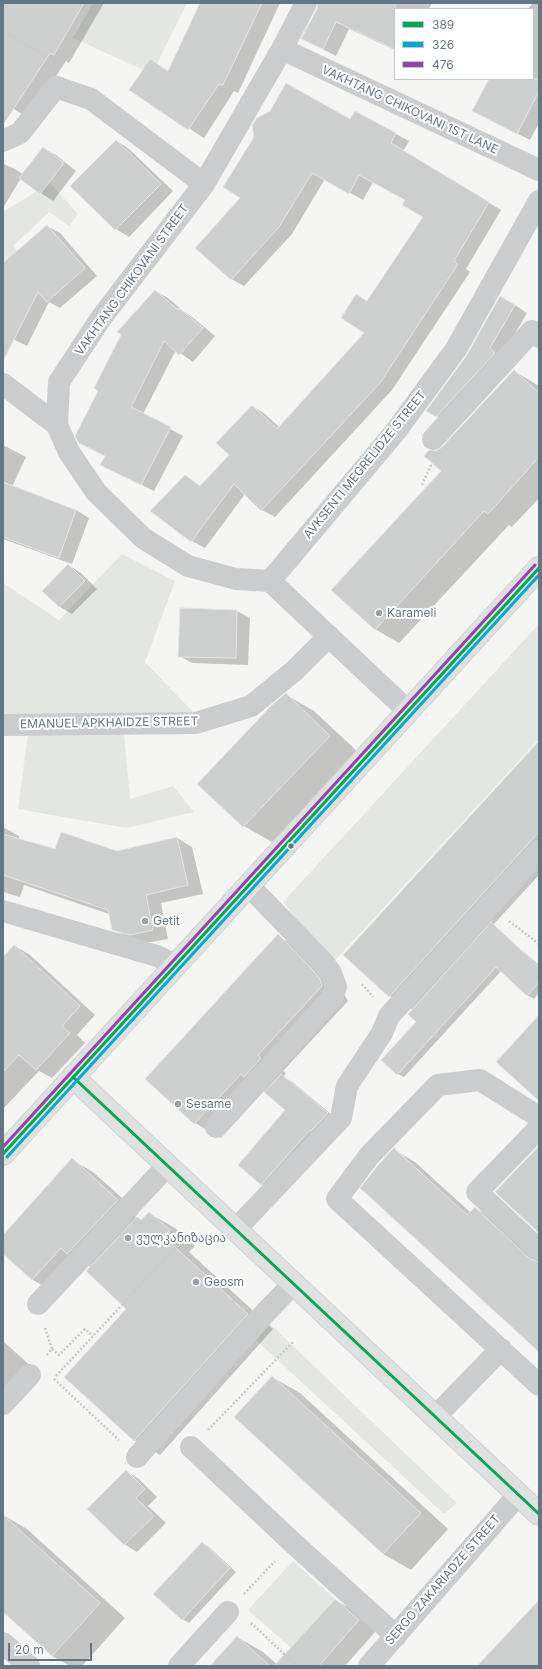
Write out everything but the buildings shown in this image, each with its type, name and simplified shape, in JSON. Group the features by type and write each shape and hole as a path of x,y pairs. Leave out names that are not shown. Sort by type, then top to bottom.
{"main road":[{"path":"3,1154 539,568"},
{"path":"74,1077 539,1514"}],"street":[{"name":"VAKHTANG CHIKOVANI STREET","path":"270,581 236,580 188,566 143,538 96,492 69,452 57,425 59,382 101,318 204,184 282,50 306,3"},
{"name":"VAKHTANG CHIKOVANI 1ST LANE","path":"282,50 539,170"},
{"path":"3,141 20,133 56,87 91,99 204,184"},
{"name":"AVKSENTI MEGRELIDZE STREET","path":"270,581 396,431 456,349 539,200"},
{"path":"433,439 537,331"},
{"path":"3,384 57,425"},
{"path":"270,581 408,711"},
{"name":"EMANUEL APKHAIDZE STREET","path":"3,725 196,723 251,706 294,671 329,636"},
{"path":"236,1230 341,1118 347,1086 382,1034 389,1016 539,851"},
{"path":"216,1127 332,998 336,987 331,973 323,962 248,885"},
{"path":"3,911 157,956 176,965"},
{"path":"539,1117 480,1080 438,1085 369,1156 337,1200 539,1385"},
{"path":"539,1128 477,1192 539,1250"},
{"path":"38,1304 168,1165"},
{"path":"137,1457 266,1312 294,1283"},
{"path":"435,1416 501,1349"},
{"path":"3,1404 30,1375"},
{"path":"191,1447 292,1542 396,1636"},
{"name":"SERGO ZAKARIADZE STREET","path":"369,1666 518,1495"},
{"path":"179,1666 230,1609"},
{"path":"3,1643 29,1666"}],"path":[{"path":"3,33 18,39 50,60 56,87"},
{"path":"481,916 488,922 494,921 500,914 539,944"},
{"path":"137,1457 54,1379 184,1238"},
{"path":"38,1304 52,1349 59,1356 85,1329 93,1336"},
{"path":"191,1447 294,1341"},
{"path":"30,1375 52,1349"},
{"path":"292,1542 230,1609 297,1666"}],"shaded area":[{"path":"93,3 187,3 152,74 73,38"},
{"path":"50,183 78,214 69,226 49,212 13,246 29,265 3,269 3,212"},
{"path":"122,554 175,581 145,662 193,712 3,718 3,583 59,620"},
{"path":"539,624 539,739 331,965 283,902"},
{"path":"28,734 124,735 130,799 173,786 194,812 126,828 18,809"},
{"path":"270,1324 457,1503 444,1514 256,1340"},
{"path":"293,1561 335,1599 291,1648 248,1610"}],"transit line":[{"name":"476","path":"3,1147 535,565"},
{"name":"389","path":"3,1154 539,568"},
{"name":"326","path":"7,1157 539,575"},
{"name":"389","path":"73,1077 539,1514"}],"place":[{"name":"Karameli","path":"379,613"},
{"name":"Getit","path":"145,921"},
{"name":"Sesame","path":"178,1104"},
{"name":"ვულკანიზაცია","path":"128,1238"},
{"name":"Geosm","path":"196,1282"}]}
